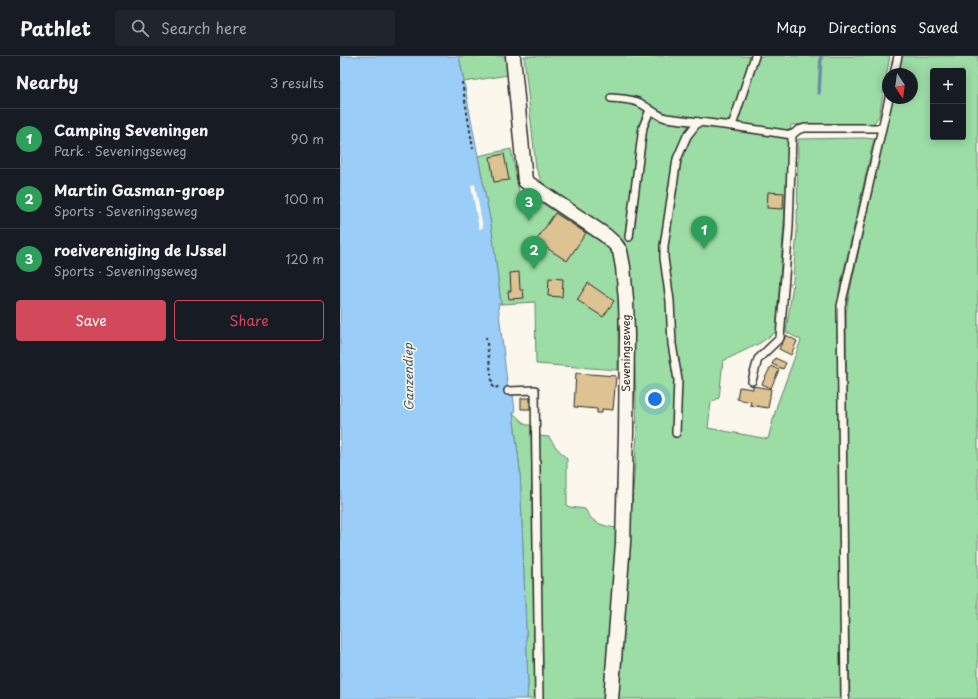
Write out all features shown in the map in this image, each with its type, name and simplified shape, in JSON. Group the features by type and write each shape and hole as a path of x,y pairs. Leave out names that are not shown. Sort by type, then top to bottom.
{"street":[{"name":"Seveningseweg","path":"513,56 525,181 605,234 620,251 623,267 627,335 623,543 611,699"}],"lane":[{"path":"732,126 755,56"},
{"path":"895,68 898,56"},
{"path":"612,98 625,99 640,103 657,115 666,118 792,135"},
{"path":"845,699 841,306 888,104"},
{"path":"629,237 643,127 650,110"},
{"path":"676,433 678,380 672,344 670,301 664,258 664,246 677,159 687,136 698,122"},
{"path":"752,381 758,359 780,338 789,227 792,135 798,130 805,128 882,128"},
{"path":"508,391 535,390 539,699"}],"path":[{"path":"462,82 473,149"},
{"path":"486,337 493,388 500,387"}],"green space":[{"path":"459,56 506,56 508,75 464,82"},
{"path":"524,56 890,56 888,68 882,68 882,100 879,116 874,123 862,126 821,124 791,125 776,332 760,343 723,361 719,398 711,402 708,428 768,439 777,405 801,340 786,332 792,291 797,231 798,139 874,139 839,292 837,317 841,699 616,699 628,509 632,506 637,433 633,317 629,256 624,242 542,183 536,168"},
{"path":"902,56 978,56 978,699 850,699 846,459 846,314 891,104 918,104 918,68 899,68"},
{"path":"511,149 520,197 530,195 613,250 616,265 618,295 618,370 536,364 535,302 501,304 492,230 478,156"},
{"path":"513,413 526,425 531,425 534,647 537,699 527,699 528,684 520,470"},
{"path":"539,436 549,437 567,459 567,506 585,509 597,523 616,528 615,568 606,699 542,699"}],"water":[{"name":"Ganzendiep","path":"340,56 459,56 492,230 501,304 498,304 508,395 513,394 515,412 513,413 520,470 528,684 527,699 340,699"}],"pier":[{"path":"475,184 483,228 479,229 471,185"}],"building":[{"path":"504,154 509,180 494,182 490,157"},
{"path":"768,192 784,193 783,209 767,208"},
{"path":"555,213 586,233 567,261 536,241"},
{"path":"519,272 520,290 523,290 524,298 509,299 508,291 511,291 510,273"},
{"path":"549,278 563,279 562,297 548,296"},
{"path":"588,283 614,301 603,317 577,300"},
{"path":"786,335 797,341 791,355 779,349"},
{"path":"775,358 786,363 783,369 772,364"},
{"path":"771,366 779,370 771,388 762,384"},
{"path":"576,373 616,376 613,410 602,409 602,413 597,413 597,409 574,407"},
{"path":"753,386 771,389 768,408 750,405 751,402 737,399 739,387 753,389"},
{"path":"521,398 530,398 530,409 521,409"}],"waterway":[{"path":"819,93 821,56"}],"place":[{"name":"roeivereniging de IJssel","path":"529,221"},
{"name":"Camping Seveningen","path":"704,249"},
{"name":"Martin Gasman-groep","path":"534,269"}]}
